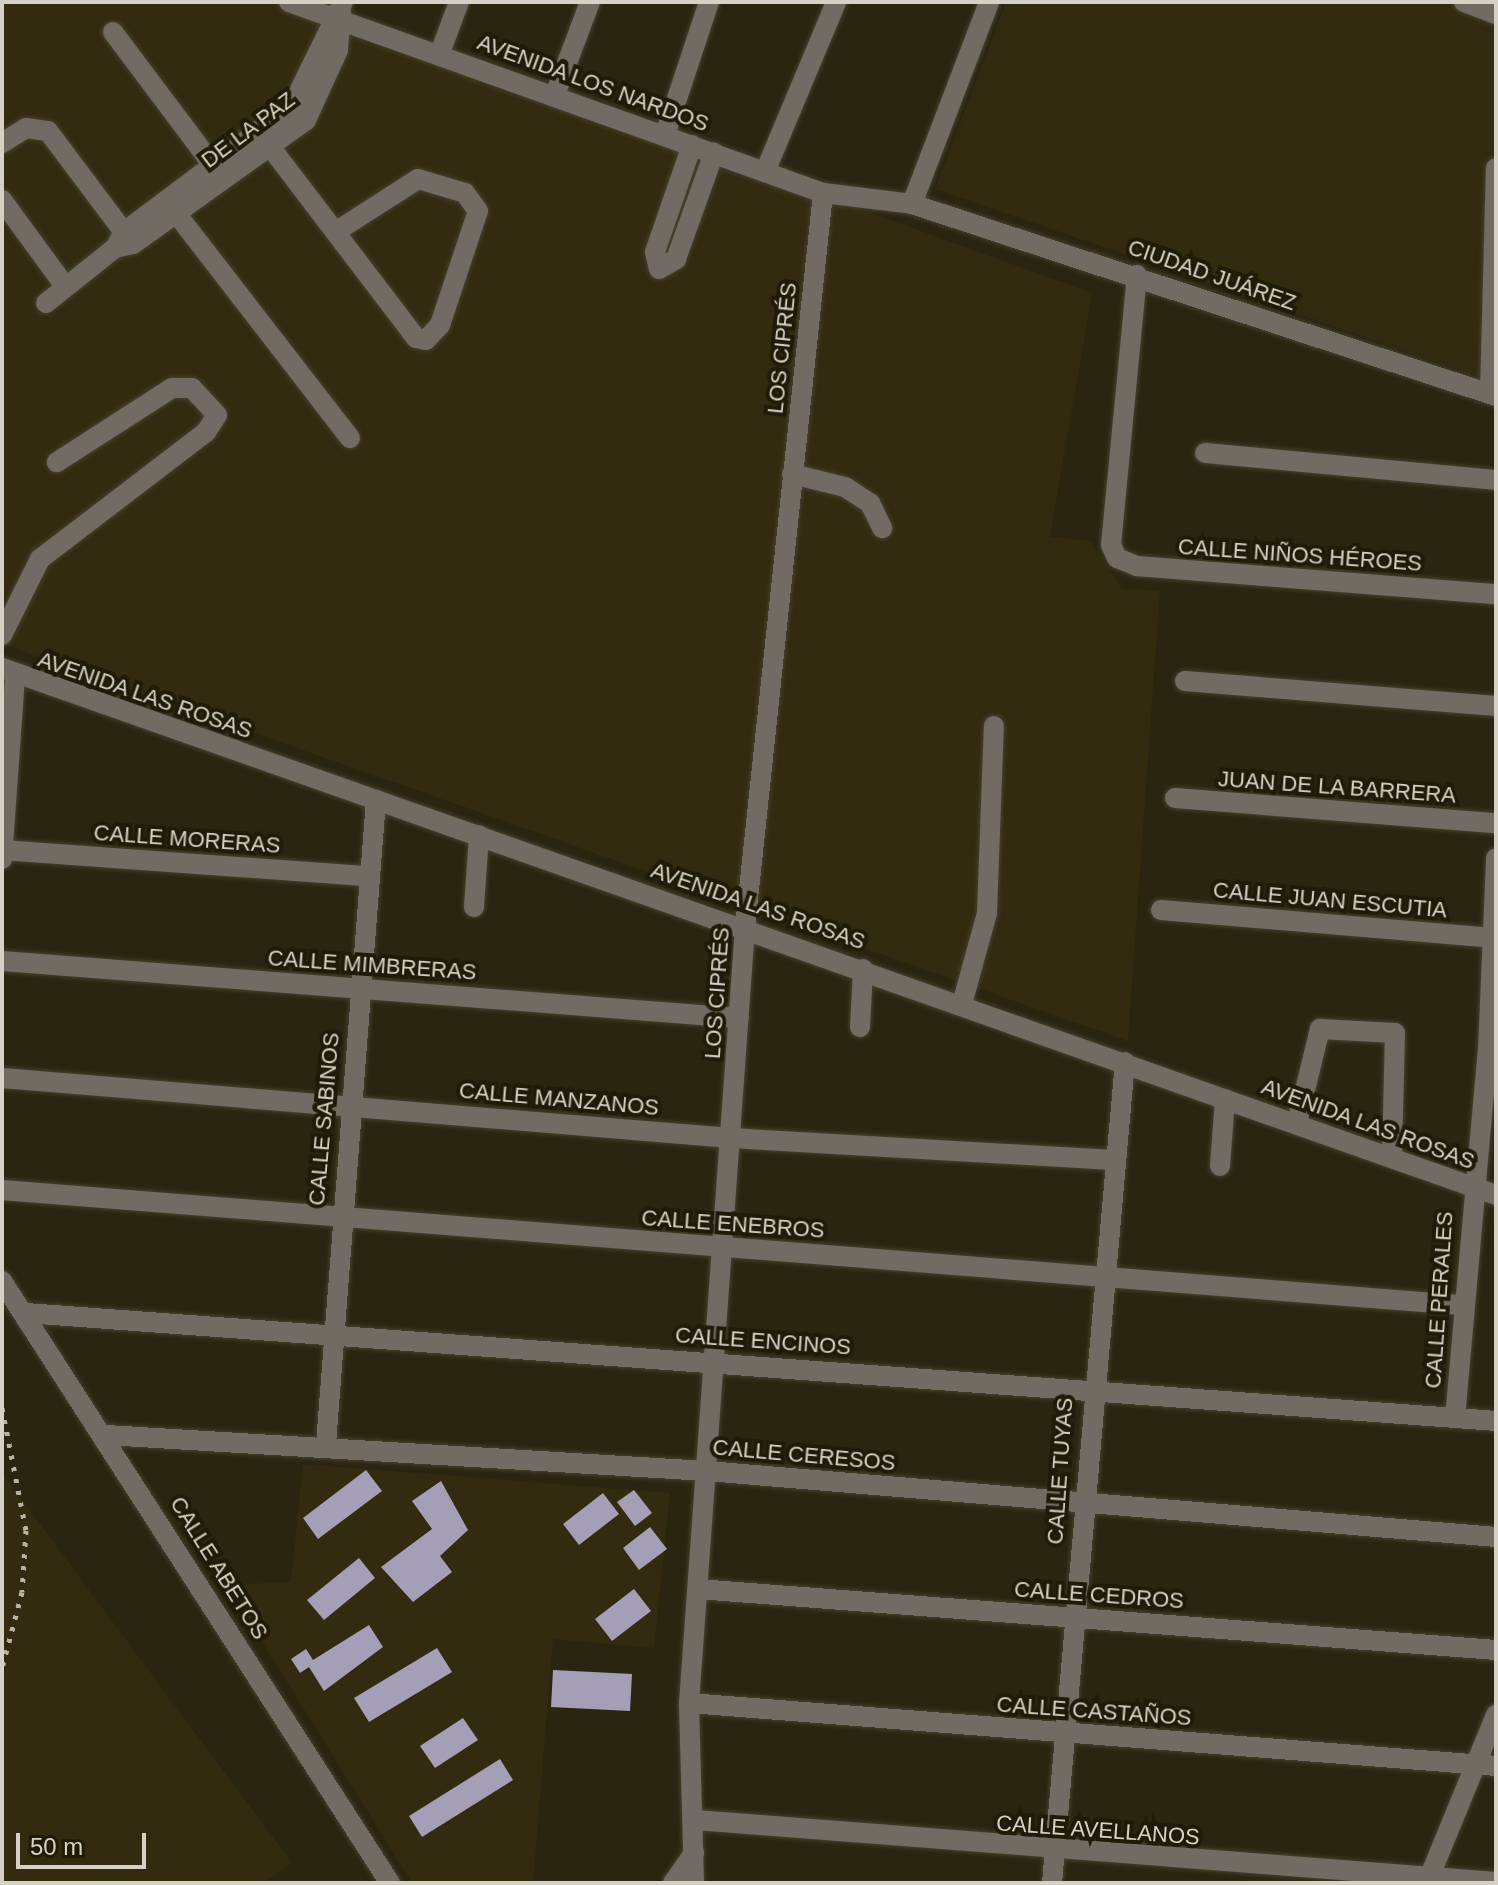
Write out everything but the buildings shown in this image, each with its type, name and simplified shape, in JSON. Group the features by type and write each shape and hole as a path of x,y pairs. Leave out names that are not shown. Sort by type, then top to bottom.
{"street":[{"name":"AVENIDA LOS NARDOS","path":"289,2 340,11 440,53 823,193"},
{"path":"440,53 459,2"},
{"path":"555,95 590,2"},
{"path":"665,135 709,2"},
{"path":"765,172 836,2"},
{"path":"912,204 989,2"},
{"path":"1464,2 1496,14"},
{"name":"DE LA PAZ","path":"46,303 264,140 299,97 340,11"},
{"path":"113,32 218,173"},
{"path":"2,143 26,128 48,131 124,242"},
{"path":"264,140 410,333 426,340 440,325 478,211 465,193 418,179 335,232"},
{"path":"692,145 655,252 659,269 676,259 714,153"},
{"path":"1493,395 1496,168"},
{"name":"CIUDAD JUÁREZ","path":"823,193 912,204 1137,275 1493,395"},
{"name":"LOS CIPRÉS","path":"694,1883 696,1820 689,1703 745,927 823,193"},
{"path":"2,200 65,286"},
{"path":"172,207 350,438"},
{"name":"CALLE NIÑOS HÉROES","path":"1137,275 1111,545 1117,558 1137,566 1496,594"},
{"path":"2,635 40,559 206,432 217,415 192,388 172,388 57,462"},
{"path":"1205,453 1496,480"},
{"path":"792,474 845,487 870,503 882,528"},
{"path":"2,859 8,672"},
{"name":"AVENIDA LAS ROSAS","path":"8,672 745,927 1496,1195"},
{"path":"1185,681 1496,706"},
{"path":"962,1004 987,913 994,726"},
{"name":"JUAN DE LA BARRERA","path":"1175,798 1496,823"},
{"name":"CALLE SABINOS","path":"326,1444 339,1220 376,800"},
{"path":"474,907 479,835"},
{"name":"CALLE MORERAS","path":"2,850 368,876"},
{"name":"CALLE PERALES","path":"1455,1418 1472,1186 1492,1052 1496,858"},
{"name":"CALLE JUAN ESCUTIA","path":"1161,910 1493,937"},
{"name":"CALLE MIMBRERAS","path":"2,961 739,1018"},
{"path":"860,1027 863,969"},
{"path":"1297,1123 1320,1029 1395,1033 1392,1157"},
{"name":"CALLE TUYAS","path":"1052,1883 1071,1617 1085,1504 1090,1389 1100,1275 1125,1062"},
{"name":"CALLE MANZANOS","path":"2,1078 731,1138 1113,1160"},
{"path":"1220,1166 1225,1099"},
{"name":"CALLE ENEBROS","path":"2,1190 339,1220 1100,1275 1461,1305"},
{"name":"CALLE ABETOS","path":"2,1281 106,1435 390,1883"},
{"name":"CALLE ENCINOS","path":"26,1313 333,1331 1496,1421"},
{"name":"CALLE CERESOS","path":"106,1435 326,1444 707,1471 1496,1537"},
{"name":"CALLE CEDROS","path":"698,1589 1496,1650"},
{"name":"CALLE CASTAÑOS","path":"689,1703 1487,1765"},
{"path":"1428,1880 1487,1765 1496,1715"},
{"name":"CALLE AVELLANOS","path":"696,1820 1054,1852 1428,1880 1496,1882"},
{"path":"673,1883 694,1853"}],"shaded area":[{"path":"2,2 288,2 1092,293 1050,537 1091,541 1122,589 1160,590 1128,1041 2,644"},
{"path":"1006,2 1496,2 1496,382 935,189"},
{"path":"303,1464 670,1493 654,1648 553,1639 533,1883 412,1883 227,1585 291,1582"},
{"path":"2,1473 292,1863 264,1883 2,1883"}],"railway":[{"path":"2,1408 26,1530 22,1592 2,1668"}]}
